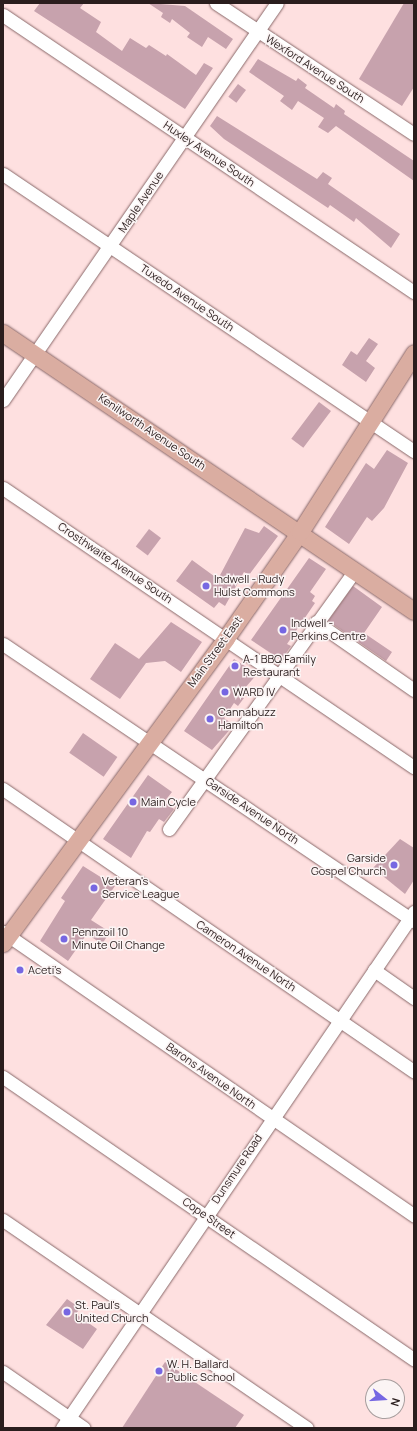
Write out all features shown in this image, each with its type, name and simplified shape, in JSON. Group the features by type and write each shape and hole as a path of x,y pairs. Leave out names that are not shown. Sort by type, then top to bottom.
{"main road":[{"name":"Kenilworth Avenue South","path":"3,333 300,532 414,611"},
{"name":"Main Street East","path":"5,937 226,638 300,532 414,353"}],"street":[{"name":"Wexford Avenue South","path":"216,3 414,134"},
{"name":"Maple Avenue","path":"3,400 36,355 277,3"},
{"name":"Huxley Avenue South","path":"3,15 185,138 389,270 414,292"},
{"name":"Tuxedo Avenue South","path":"3,174 372,421 414,451"},
{"name":"Crosthwaite Avenue South","path":"3,488 414,767"},
{"path":"169,829 316,622 355,570"},
{"path":"316,622 414,690"},
{"name":"Garside Avenue North","path":"3,644 413,917"},
{"name":"Cameron Avenue North","path":"3,789 414,1072"},
{"name":"Dunsmure Road","path":"65,1423 138,1313 374,970 413,917"},
{"name":"Barons Avenue North","path":"5,937 414,1216"},
{"path":"374,970 414,998"},
{"name":"Cope Street","path":"3,1077 414,1360"},
{"path":"3,1220 307,1428"},
{"path":"3,1372 65,1423 84,1428"}],"building":[{"path":"40,3 84,3 80,8 101,22 96,32 122,51 130,38 146,48 149,45 166,56 167,54 196,75 204,63 213,68 185,109 34,11"},
{"path":"148,3 185,6 233,39 226,49 208,37 202,47 187,37 190,33 172,19 170,23 161,17 163,13"},
{"path":"404,3 414,3 414,87 402,106 359,79"},
{"path":"258,59 296,81 298,78 307,85 305,88 334,108 336,104 345,111 344,114 414,161 414,181 336,126 328,133 318,127 324,118 298,101 292,110 280,101 284,96 249,72"},
{"path":"238,84 246,90 236,103 228,97"},
{"path":"217,116 317,179 323,172 332,178 328,184 400,234 391,248 356,218 354,222 330,205 328,208 224,139 210,126"},
{"path":"369,338 378,344 366,361 375,368 366,382 342,365 351,351 357,355"},
{"path":"319,402 331,411 303,448 291,439"},
{"path":"387,450 408,463 384,508 372,521 367,517 349,544 325,527 366,463 374,469"},
{"path":"264,526 278,536 249,575 244,572 225,606 219,602 214,608 176,581 192,560 218,579 245,528 259,533"},
{"path":"149,529 161,538 148,556 136,547"},
{"path":"309,558 326,569 310,592 315,596 312,601 315,603 287,644 291,646 281,660 251,640"},
{"path":"353,586 382,607 364,633 392,652 386,661 328,621"},
{"path":"171,622 202,642 181,672 165,661 146,663 120,699 90,679 115,643 139,659"},
{"path":"234,659 257,674 239,695 244,698 238,706 234,703 224,718 234,725 212,750 184,731"},
{"path":"83,733 117,757 104,777 69,753"},
{"path":"148,775 172,792 164,802 174,809 164,822 159,819 150,832 147,831 131,858 103,839"},
{"name":"Garside Gospel Church","path":"400,839 414,848 414,880 405,894 373,868"},
{"path":"83,866 115,886 91,920 110,932 102,944 87,934 68,961 40,941 65,901 61,898"},
{"path":"67,1299 80,1308 76,1314 97,1329 83,1349 46,1325"},
{"path":"165,1362 244,1415 235,1428 122,1428"}],"place":[{"name":"Indwell - Rudy Hulst Commons","path":"206,586"},
{"name":"Indwell - Perkins Centre","path":"283,630"},
{"name":"A-1 BBQ Family Restaurant","path":"235,666"},
{"name":"WARD IV","path":"225,692"},
{"name":"Cannabuzz Hamilton","path":"210,719"},
{"name":"Main Cycle","path":"133,802"},
{"name":"Garside Gospel Church","path":"394,865"},
{"name":"Veteran's Service League","path":"94,888"},
{"name":"Pennzoil 10 Minute Oil Change","path":"64,939"},
{"name":"Aceti’s","path":"20,970"},
{"name":"St. Paul's United Church","path":"67,1312"},
{"name":"W. H. Ballard Public School","path":"159,1371"}]}
